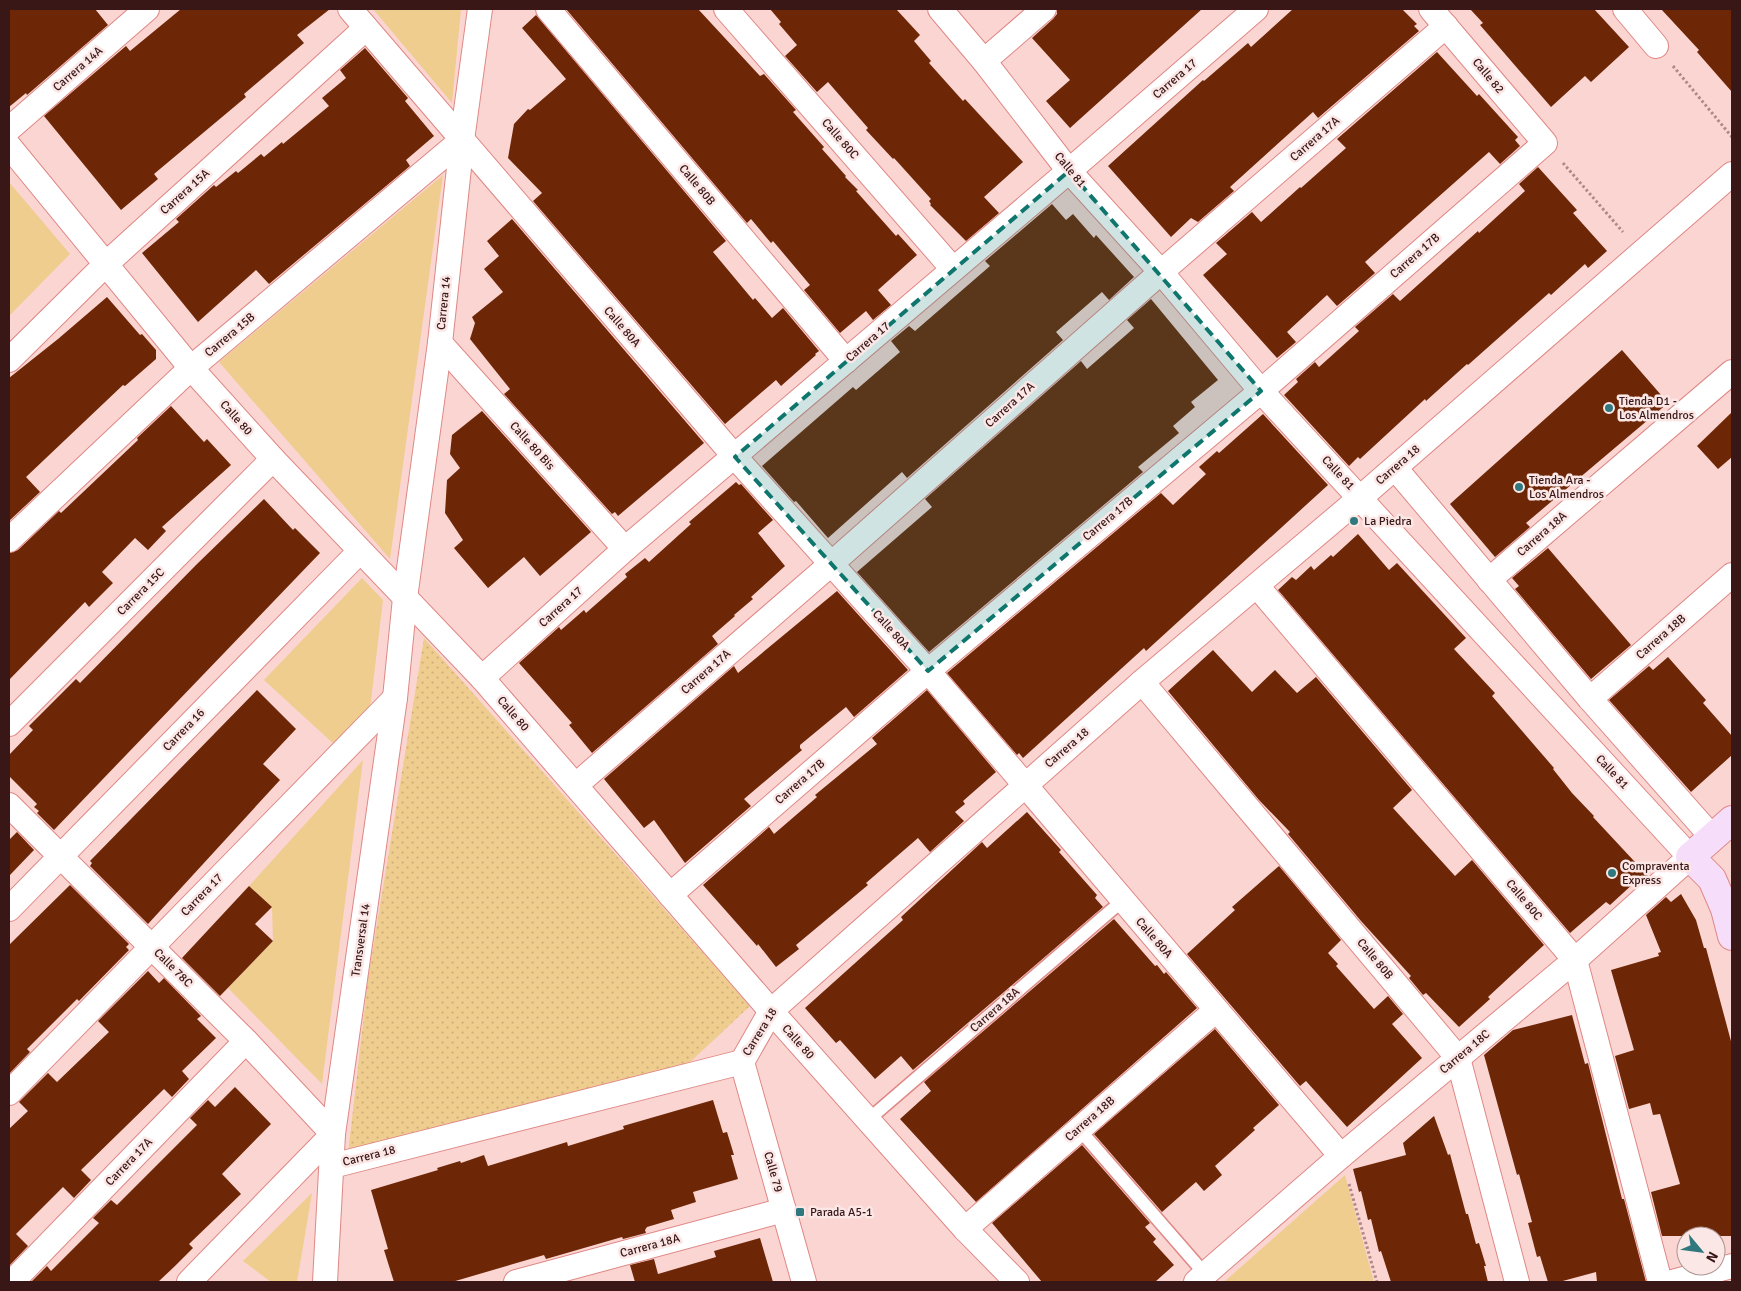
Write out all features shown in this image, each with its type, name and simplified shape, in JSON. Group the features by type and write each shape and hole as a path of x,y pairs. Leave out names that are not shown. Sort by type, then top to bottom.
{"street":[{"name":"Carrera 14A","path":"9,129 147,9"},
{"name":"Calle 80A","path":"350,9 734,457 928,670 1122,901 1341,1156"},
{"name":"Carrera 14","path":"405,598 440,343 462,140 480,9"},
{"name":"Calle 80B","path":"548,9 846,361"},
{"name":"Calle 80C","path":"726,9 953,269"},
{"name":"Calle 81","path":"940,9 984,61 1069,171 1161,272 1261,391 1712,879 1725,909 1732,936"},
{"path":"984,61 1044,9"},
{"name":"Carrera 17","path":"482,678 625,549 1256,9"},
{"path":"1625,9 1656,46"},
{"name":"Calle 82","path":"1439,18 1545,143"},
{"name":"Carrera 17A","path":"576,785 831,564 1161,272 1439,18"},
{"name":"Carrera 15A","path":"9,360 106,264 366,28"},
{"name":"Carrera 15B","path":"9,540 191,368 462,140"},
{"name":"Carrera 17B","path":"670,894 928,670 1261,391 1545,143"},
{"name":"Calle 80","path":"9,146 191,368 273,459 482,678 771,1011 965,1229 1016,1282"},
{"name":"Carrera 18","path":"332,1166 742,1062 771,1011 1142,682 1395,468 1732,174"},
{"name":"Calle 80 Bis","path":"440,343 625,549"},
{"name":"Carrera 18A","path":"1489,580 1732,372"},
{"name":"Carrera 15C","path":"9,724 273,459"},
{"path":"1395,468 1590,699 1712,838"},
{"name":"Carrera 16","path":"9,910 360,551"},
{"name":"Carrera 18B","path":"1590,699 1732,574"},
{"name":"Calle 80C","path":"1257,586 1575,960 1660,1282"},
{"name":"Transversal 14","path":"325,1282 333,1134 395,698 405,598"},
{"name":"Calle 80B","path":"1142,682 1458,1058 1517,1282"},
{"name":"Carrera 17","path":"9,1093 395,698"},
{"name":"Calle 78C","path":"9,805 246,1041 333,1134"},
{"name":"Carrera 18C","path":"1200,1278 1341,1156 1575,960 1732,820"},
{"name":"Carrera 18B","path":"965,1229 1216,1010"},
{"name":"Carrera 17A","path":"12,1282 246,1041"},
{"name":"Calle 79","path":"742,1062 804,1282"},
{"path":"189,1282 333,1134"},
{"name":"Carrera 18A","path":"516,1282 784,1210"},
{"path":"1672,1282 1732,1266"}],"lane":[{"name":"Carrera 18A","path":"868,1120 1122,901"},
{"path":"1079,1129 1200,1278"}],"path":[{"path":"1656,46 1732,137"},
{"path":"1545,143 1641,254"},
{"path":"1341,1156 1378,1282"}],"highlighted area":[{"path":"1069,171 1261,391 928,671 735,457"}],"shaded area":[{"path":"373,9 461,9 452,103"},
{"path":"443,175 390,559 219,362"},
{"path":"9,182 70,254 9,316"},
{"path":"362,578 383,600 370,709 336,746 264,680"},
{"path":"424,638 750,1006 689,1063 348,1154 368,979"},
{"path":"363,760 322,1084 228,988 273,941 272,907 249,886"},
{"path":"1345,1175 1374,1282 1224,1282"},
{"path":"312,1193 297,1282 271,1282 243,1261"}],"building":[{"path":"9,9 95,9 108,25 27,95 26,93 9,107"},
{"path":"181,9 330,9 297,35 304,43 244,94 246,97 154,174 158,179 121,210 44,116 126,46 130,51"},
{"path":"566,9 698,9 760,76 764,74 796,110 793,112 824,147 822,149 858,190 856,191 896,236 898,234 917,255 878,290 891,305 873,320 866,311 840,333 804,290 810,285 773,241 771,243 751,219 747,223"},
{"path":"770,9 896,9 920,35 914,41 931,61 929,63 963,101 965,99 1023,162 984,197 999,213 966,241 930,205 929,201 931,199 866,130 868,128 828,82 817,92 785,56 797,45 779,24 781,22"},
{"path":"1057,9 1202,9 1070,128 1046,101 1070,80 1032,38 1053,19 1057,14"},
{"path":"1293,9 1402,9 1417,24 1414,26 1419,31 1318,118 1313,112 1230,187 1234,191 1198,222 1191,218 1171,237 1108,166 1203,80 1248,43 1251,47"},
{"path":"1470,9 1594,9 1629,47 1591,82 1585,76 1551,107 1480,25 1483,23"},
{"path":"1661,9 1732,9 1732,92 1697,52 1699,50"},
{"path":"536,15 726,241 713,252 753,300 755,298 772,318 783,308 819,351 781,386 776,380 725,424 533,201 542,193 508,158 514,124 528,109 530,110 566,79 522,28"},
{"path":"365,48 408,98 405,101 434,136 406,160 410,166 269,284 256,270 198,322 142,253 179,222 176,219 214,185 216,187 236,171 238,173 261,154 264,157 282,142 283,144 329,106 322,98 346,78 340,70"},
{"path":"1437,52 1518,137 1515,140 1520,146 1500,164 1489,152 1365,262 1375,273 1337,306 1327,295 1287,332 1296,342 1277,358 1203,275 1227,254 1216,243 1252,212 1261,222 1301,188 1346,148 1337,139"},
{"path":"1538,167 1577,210 1573,213 1607,251 1588,268 1585,264 1551,295 1549,293 1426,401 1425,399 1360,459 1358,457 1349,466 1284,395 1298,382 1296,379 1315,362 1319,367 1359,331 1355,327 1393,294 1400,301 1478,231 1479,233 1525,191 1519,184"},
{"path":"1052,204 1066,220 1073,214 1094,238 1096,235 1134,277 1109,300 1102,292 1056,332 1063,340 907,478 902,472 828,538 762,466 853,387 856,390 900,352 891,341 909,326 915,331 990,266 985,261"},
{"path":"512,219 704,443 618,516 615,512 612,514 504,394 510,389 470,339 475,323 472,317 503,292 484,269 499,256 487,241"},
{"path":"107,297 140,335 142,334 156,350 156,359 125,386 123,385 26,477 40,492 9,521 9,378"},
{"path":"1151,299 1218,380 1191,402 1195,407 1173,426 1179,433 1138,467 1143,472 929,652 857,572 932,507 925,499 1081,361 1087,369 1134,328 1127,320"},
{"path":"1622,350 1668,403 1526,523 1530,527 1495,557 1450,504"},
{"path":"171,406 204,442 207,439 231,465 162,527 166,531 148,550 135,538 102,572 113,583 89,607 85,602 9,680 9,553 18,550 59,511 61,513"},
{"path":"482,411 591,532 540,576 524,557 488,588 454,548 463,540 445,513 447,480 460,468 450,454 452,435"},
{"path":"1732,412 1732,457 1718,469 1697,446"},
{"path":"1263,414 1328,485 1146,651 1144,648 1023,758 1019,753 1017,755 947,673 1161,493 1173,505 1206,474 1199,467 1217,451 1219,453"},
{"path":"736,482 739,485 741,484 773,520 758,533 785,566 751,597 753,599 712,636 718,644 592,753 569,725 572,723 519,663 559,627 561,630 584,610 586,613 627,577 625,574 645,558 649,562 691,524 689,522"},
{"path":"264,499 293,530 295,528 320,553 54,830 37,813 39,811 34,807 37,804 9,776 9,755 33,730 29,726 76,679 80,683"},
{"path":"1358,534 1389,570 1397,563 1466,638 1454,649 1495,693 1492,696 1554,768 1572,793 1648,876 1635,887 1634,883 1610,905 1606,902 1570,933 1278,590 1292,577 1296,580 1311,566 1314,570 1331,555 1333,557"},
{"path":"1548,548 1631,645 1591,679 1515,589 1519,586 1512,578"},
{"path":"837,591 908,670 854,717 846,707 800,745 802,750 744,799 751,806 685,863 654,820 644,828 604,779 734,666 738,673"},
{"path":"1213,650 1252,692 1275,670 1297,693 1316,677 1412,790 1393,808 1455,876 1472,860 1544,945 1459,1027 1426,993 1423,995 1409,978 1411,976 1361,921 1288,834 1290,832 1259,800 1168,691"},
{"path":"1668,657 1706,700 1703,703 1732,736 1732,755 1691,792 1609,700 1649,666 1653,670"},
{"path":"257,690 296,729 263,764 280,780 148,924 90,866 92,863 90,861"},
{"path":"927,690 996,772 963,801 965,804 955,812 964,821 930,852 918,838 866,883 868,885 796,945 799,949 776,967 758,944 757,946 703,885 769,827 774,834 817,797 815,795 877,744 872,738"},
{"path":"1027,812 1097,895 1095,898 1103,907 913,1070 901,1056 875,1079 840,1040 836,1043 805,1008 903,920 901,917 982,842 987,848"},
{"path":"17,832 34,850 9,876 9,840"},
{"path":"1279,866 1341,940 1328,953 1338,964 1336,966 1374,1009 1388,996 1403,1014 1392,1024 1422,1058 1347,1127 1306,1081 1300,1086 1187,954 1235,910 1232,907"},
{"path":"70,885 129,944 126,947 129,950 79,1001 77,999 27,1049 30,1052 9,1074 9,945"},
{"path":"249,886 272,907 255,924 273,941 220,996 182,958"},
{"path":"1681,894 1696,920 1704,948 1706,948 1732,1045 1732,1236 1726,1236 1726,1226 1676,1226 1676,1236 1662,1236 1651,1192 1680,1184 1660,1114 1653,1115 1650,1103 1629,1109 1615,1056 1634,1050 1611,970 1659,956 1658,953 1661,952 1646,915 1666,897 1671,902"},
{"path":"1114,919 1155,966 1157,965 1164,974 1166,972 1197,1008 976,1202 900,1119 931,1091 924,1082"},
{"path":"148,971 159,983 164,978 201,1016 197,1019 216,1038 182,1071 189,1079 172,1097 164,1089 81,1170 91,1180 74,1198 63,1187 16,1234 28,1246 9,1266 9,1129 28,1111 19,1102 48,1073 57,1082 109,1032 98,1021"},
{"path":"1572,1015 1585,1064 1588,1063 1622,1199 1624,1199 1646,1282 1597,1282 1596,1272 1559,1282 1548,1282 1540,1256 1537,1257 1528,1223 1532,1222 1484,1055 1513,1030"},
{"path":"1215,1029 1279,1105 1253,1128 1255,1130 1215,1166 1222,1175 1204,1191 1196,1182 1162,1212 1094,1134"},
{"path":"235,1087 271,1124 222,1174 241,1194 189,1244 193,1248 175,1266 158,1282 31,1282 47,1266 51,1271 99,1223 93,1218 111,1200 117,1205 197,1125 190,1118 208,1100 215,1107"},
{"path":"713,1100 723,1133 727,1132 734,1155 731,1155 738,1179 693,1192 696,1202 671,1210 674,1219 647,1227 646,1233 623,1239 622,1237 546,1259 544,1255 452,1282 394,1282 384,1250 388,1249 371,1190 484,1155 488,1166 567,1142 568,1146 624,1129 623,1126"},
{"path":"1434,1116 1448,1155 1450,1154 1476,1244 1479,1243 1486,1266 1484,1266 1488,1282 1391,1282 1381,1251 1379,1252 1371,1219 1368,1220 1353,1169 1406,1155 1403,1143"},
{"path":"1082,1145 1150,1223 1145,1227 1156,1239 1153,1242 1174,1265 1155,1282 1042,1282 992,1223"},
{"path":"760,1238 773,1282 635,1282 630,1265 654,1259 658,1274 716,1257 714,1251"}],"place":[{"name":"Tienda D1 - Los Almendros","path":"1609,408"},
{"name":"Tienda Ara - Los Almendros","path":"1519,487"},
{"name":"La Piedra","path":"1354,521"},
{"name":"Compraventa Express","path":"1612,873"},
{"name":"Parada A5-1","path":"800,1212"}]}
